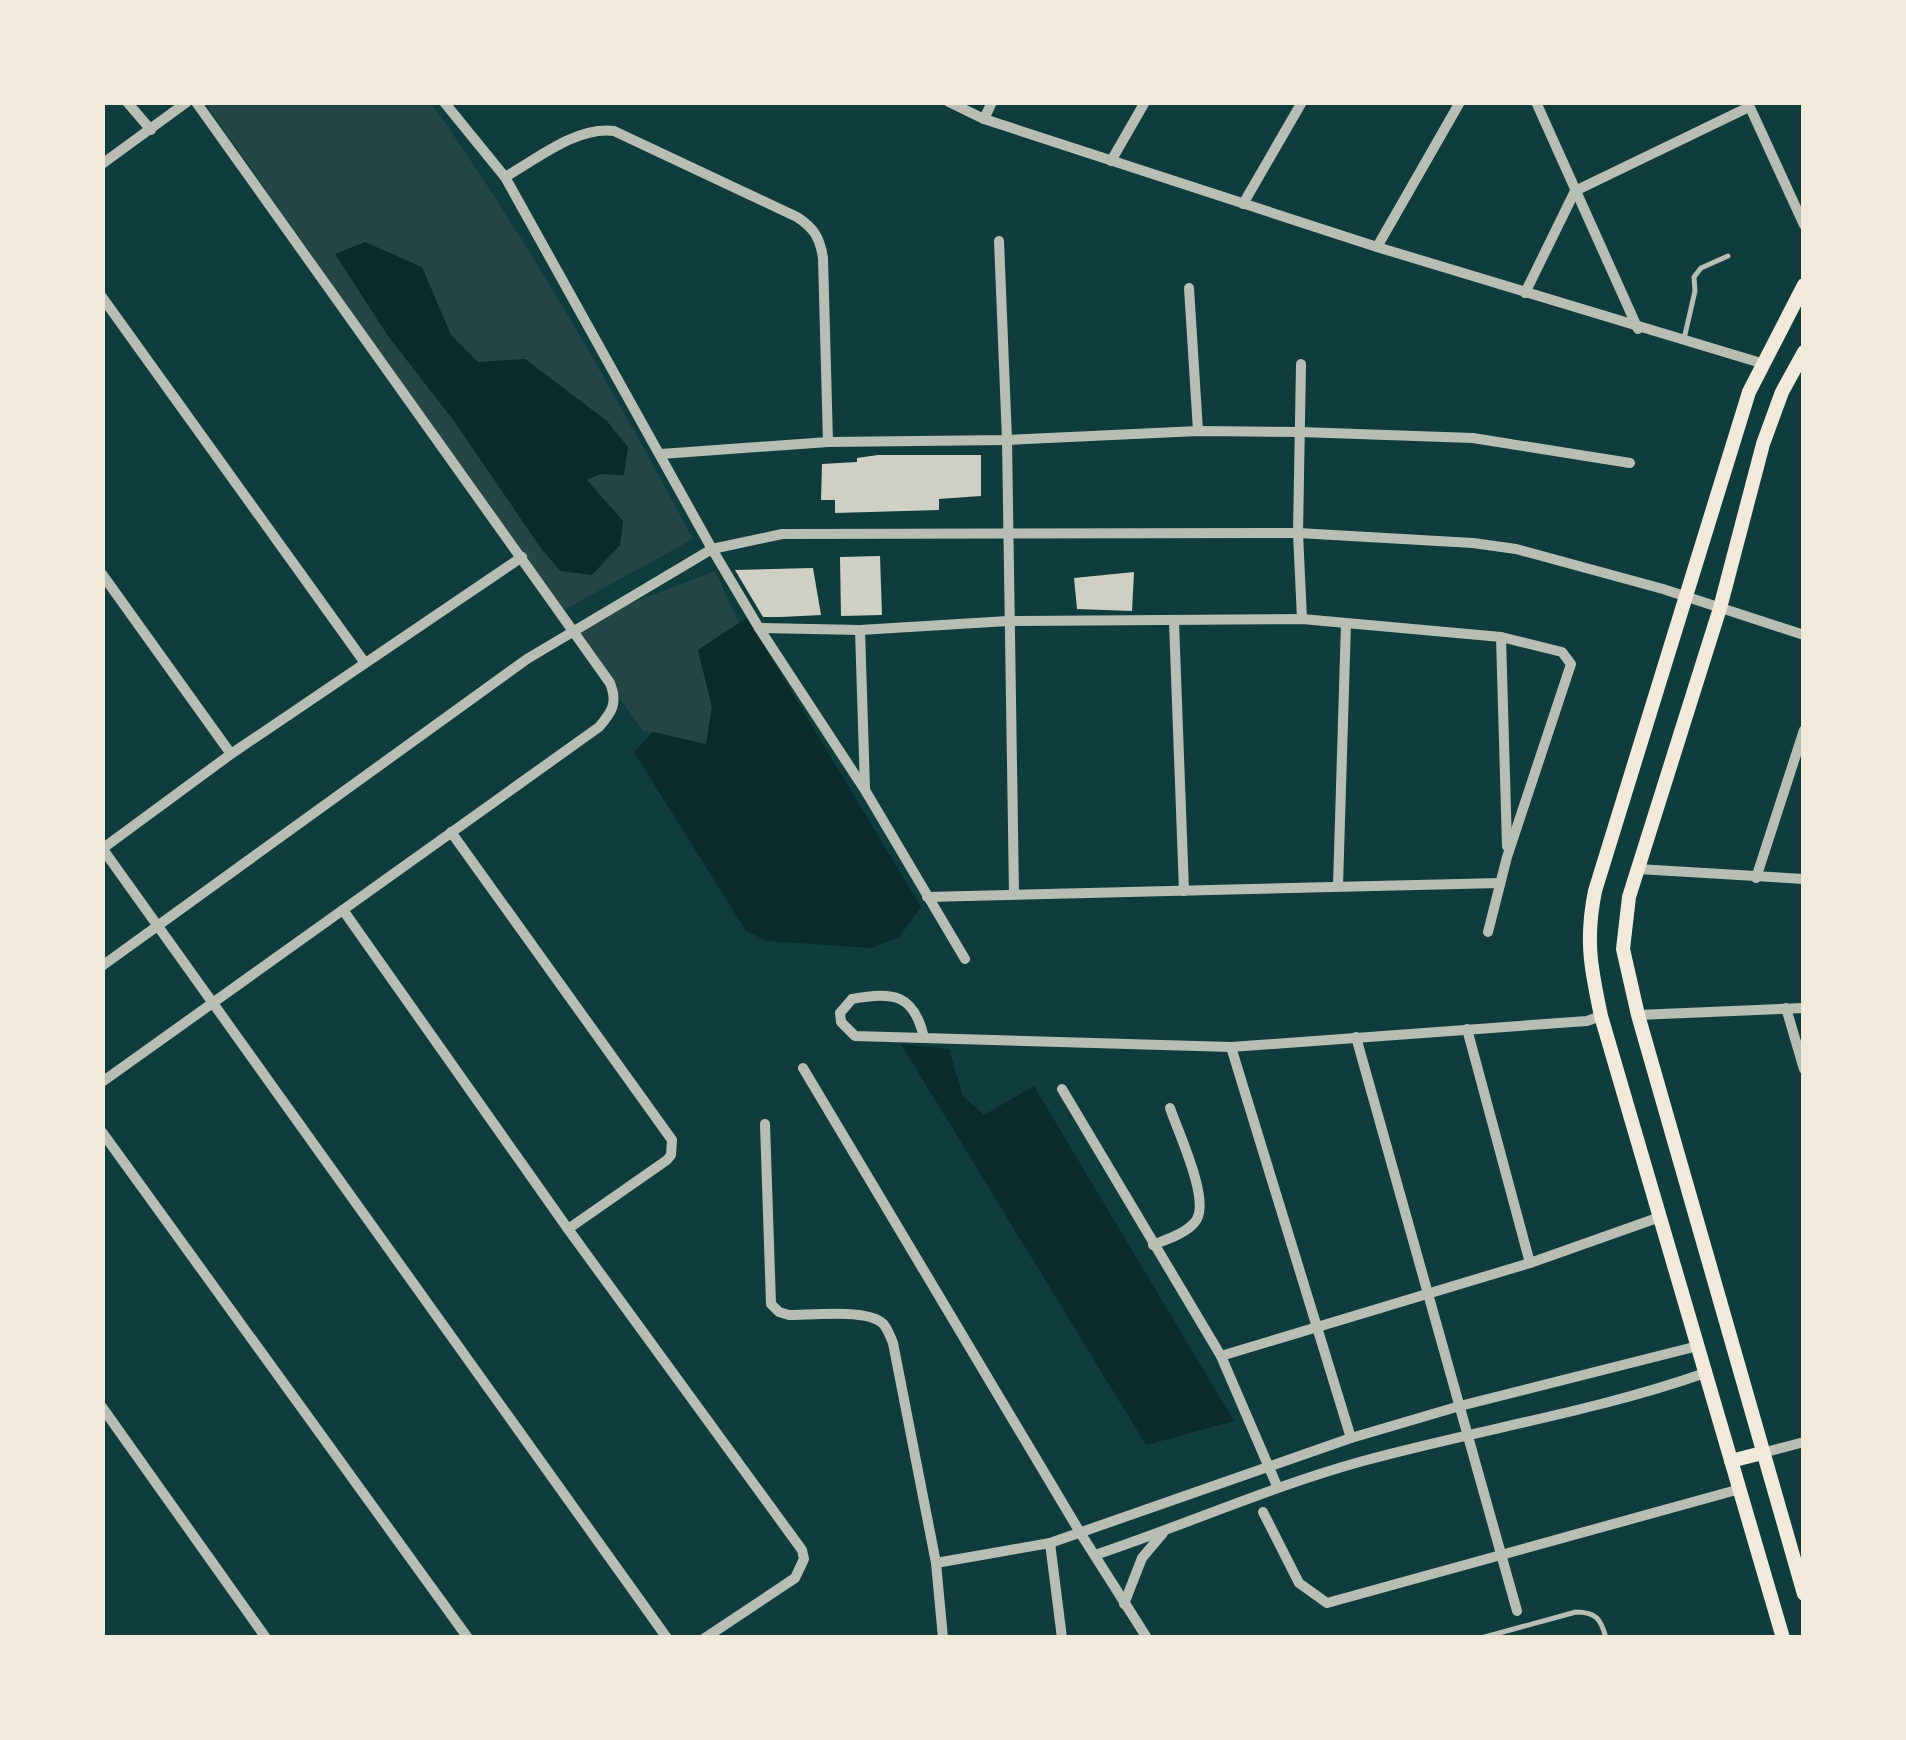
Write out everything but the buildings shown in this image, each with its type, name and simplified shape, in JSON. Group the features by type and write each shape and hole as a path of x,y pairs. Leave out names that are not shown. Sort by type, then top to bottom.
{"main road":[{"path":"1783,1638 1601,1016 1588,955 1595,892 1749,392 1804,285"},
{"path":"1804,352 1782,392 1763,444 1720,608 1628,897 1622,948 1804,1594"},
{"path":"1731,1461 1762,1453"}],"street":[{"path":"127,102 150,130"},
{"path":"102,164 187,102"},
{"path":"102,1082 599,727 612,712 616,698 610,683 522,557 196,102"},
{"path":"444,102 505,177 712,549 865,790 965,959"},
{"path":"949,102 984,119 1377,248 1761,363"},
{"path":"984,119 992,102"},
{"path":"1110,161 1145,102"},
{"path":"1243,204 1302,102"},
{"path":"1377,248 1460,102"},
{"path":"1536,102 1638,329"},
{"path":"1524,293 1575,192 1748,105 1804,225"},
{"path":"505,177 581,135 598,129 614,131 812,227 823,258 828,442"},
{"path":"1000,242 1014,894"},
{"path":"1189,288 1198,431"},
{"path":"102,297 364,663"},
{"path":"1301,364 1298,533 1302,620"},
{"path":"661,454 828,442 1007,440 1198,431 1472,438 1630,463"},
{"path":"102,966 527,658 712,549 782,534 1298,533 1473,543 1516,549 1804,635"},
{"path":"522,557 232,754 103,848 667,1638"},
{"path":"102,574 232,754"},
{"path":"759,628 860,630 1008,621 1302,620 1502,637 1562,652 1571,664 1507,856 1488,932"},
{"path":"1174,622 1184,891"},
{"path":"1338,886 1346,622"},
{"path":"860,630 865,790"},
{"path":"1502,637 1507,856"},
{"path":"1756,878 1804,730"},
{"path":"450,832 672,1140 672,1155 568,1229"},
{"path":"1638,869 1804,879"},
{"path":"927,897 1500,883"},
{"path":"342,910 802,1550 804,1558 795,1578 704,1638"},
{"path":"924,1038 918,1014 903,999 852,999 840,1013 841,1022 855,1036 1231,1047 1601,1016"},
{"path":"1786,1008 1804,1068"},
{"path":"1638,1015 1804,1008"},
{"path":"1468,1029 1530,1263"},
{"path":"1356,1037 1517,1611"},
{"path":"1231,1047 1351,1438"},
{"path":"803,1068 1147,1638"},
{"path":"1062,1088 1221,1356 1277,1486"},
{"path":"1153,1245 1182,1232 1202,1211 1170,1108"},
{"path":"765,1124 771,1304 789,1315 855,1314 873,1318 888,1331 936,1563 943,1638"},
{"path":"102,1132 468,1638"},
{"path":"1221,1356 1530,1263 1660,1217"},
{"path":"936,1563 1050,1543 1351,1438 1698,1346"},
{"path":"1096,1555 1277,1486 1705,1373"},
{"path":"102,1407 266,1638"},
{"path":"1762,1453 1804,1442"},
{"path":"1263,1512 1299,1583 1326,1603 1740,1490"},
{"path":"1124,1604 1142,1558 1164,1532"},
{"path":"1050,1543 1062,1638"}],"lane":[{"path":"1684,339 1695,292 1694,277 1701,268 1728,256"},
{"path":"1481,1638 1576,1612 1590,1612 1599,1618 1606,1638"}],"shaded area":[{"path":"205,103 431,103 569,317 693,539 562,611"},
{"path":"365,242 422,267 451,335 478,362 525,359 607,421 628,447 624,475 600,474 587,480 623,521 620,545 592,575 560,571 454,421 388,336 335,254"},
{"path":"715,571 739,623 698,650 712,707 706,745 643,731 569,627"},
{"path":"747,618 921,907 899,937 871,948 767,941 746,931 634,752 653,732 706,744 712,707 698,650"},
{"path":"901,1044 949,1049 963,1096 984,1115 1034,1086 1234,1421 1146,1445"}]}
